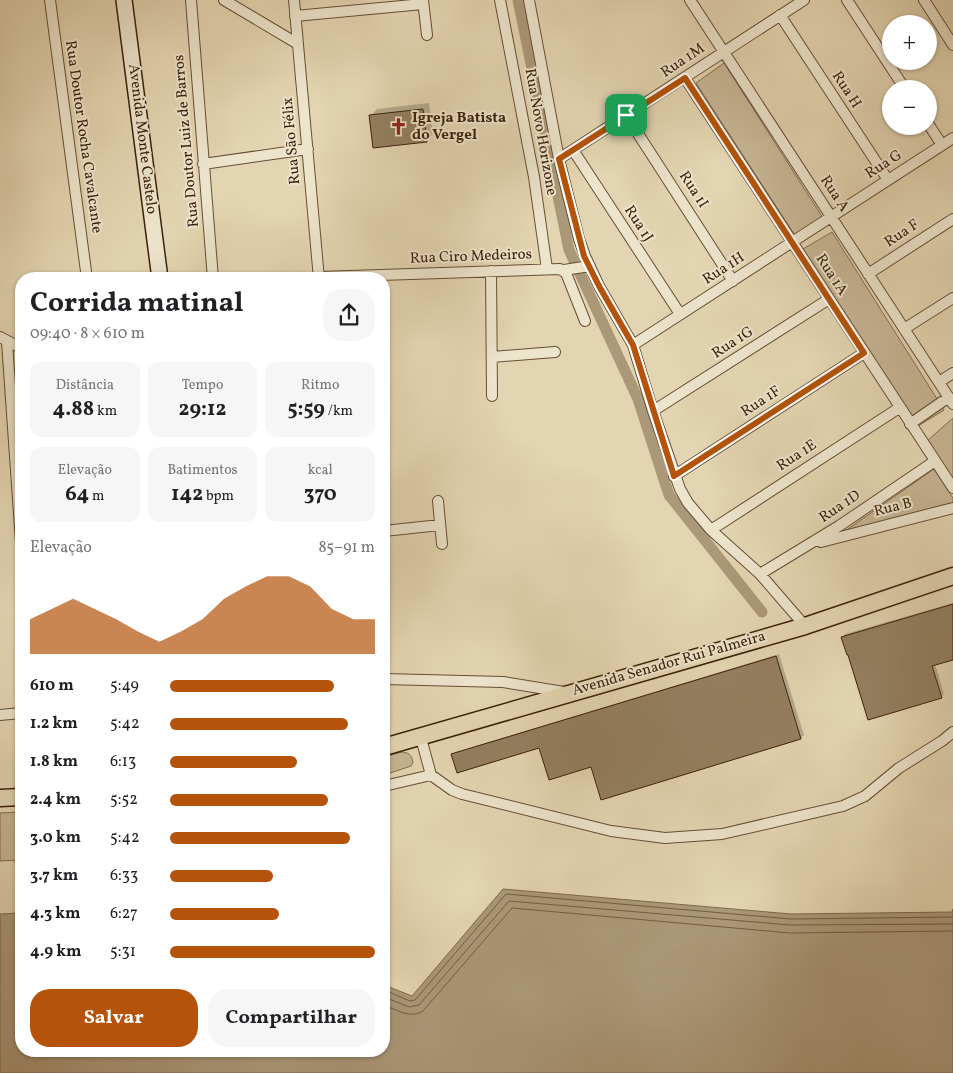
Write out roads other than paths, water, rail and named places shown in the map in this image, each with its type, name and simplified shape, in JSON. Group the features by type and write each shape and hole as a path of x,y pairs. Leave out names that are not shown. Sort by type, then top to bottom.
{"main road":[{"name":"Avenida Senador Rui Palmeira","path":"390,746 805,626 953,576"},
{"path":"0,798 15,797"}],"street":[{"name":"Rua Doutor Rocha Cavalcante","path":"50,0 86,272"},
{"name":"Avenida Monte Castelo","path":"124,0 159,272"},
{"name":"Rua Doutor Luiz de Barros","path":"191,0 212,272"},
{"path":"224,0 298,44"},
{"name":"Rua São Félix","path":"294,0 318,272"},
{"name":"Rua Novo Horizone","path":"500,0 534,177 547,269"},
{"path":"529,0 559,159 579,239 575,269 585,322"},
{"name":"Rua A","path":"690,0 951,401"},
{"name":"Rua 1M","path":"559,159 804,0"},
{"path":"847,0 899,80"},
{"path":"924,0 953,45"},
{"path":"295,16 423,2 427,36"},
{"name":"Rua H","path":"780,16 888,180"},
{"name":"Rua 1A","path":"685,78 953,488"},
{"name":"Rua 1I","path":"626,115 734,281"},
{"path":"936,135 942,145"},
{"name":"Rua G","path":"831,218 953,138"},
{"path":"204,164 308,149"},
{"name":"Rua 1J","path":"573,150 680,314"},
{"name":"Rua 1H","path":"633,345 831,218"},
{"name":"Rua F","path":"868,274 953,219"},
{"path":"575,269 633,345 674,476 688,503 711,530 760,574 805,626"},
{"name":"Rua Ciro Medeiros","path":"390,275 575,269"},
{"path":"491,271 492,396"},
{"path":"904,329 953,298"},
{"name":"Rua 1G","path":"653,411 829,299"},
{"path":"15,345 3,340 15,475"},
{"path":"492,357 555,352"},
{"name":"Rua 1F","path":"674,476 864,353"},
{"path":"939,382 953,373"},
{"path":"910,424 951,401"},
{"name":"Rua 1E","path":"711,530 899,408"},
{"name":"Rua 1D","path":"760,574 811,544 934,461"},
{"path":"438,501 442,544"},
{"name":"Rua B","path":"811,544 953,508"},
{"path":"390,530 440,525"},
{"path":"390,679 504,682 568,693"},
{"path":"0,715 15,714"},
{"path":"421,738 431,775 452,790 611,831 665,838 722,834 843,806 873,790 907,762 942,742 953,732"},
{"path":"390,785 431,775"}],"water":[{"path":"503,889 791,914 952,912 953,909 953,1073 0,1073 0,914 15,913 15,1057 390,1057 390,987 412,996"}],"waterway":[{"path":"518,0 569,250 638,399 669,495 762,612"}],"place":[{"name":"Igreja Batista do Vergel","path":"398,127"}]}
